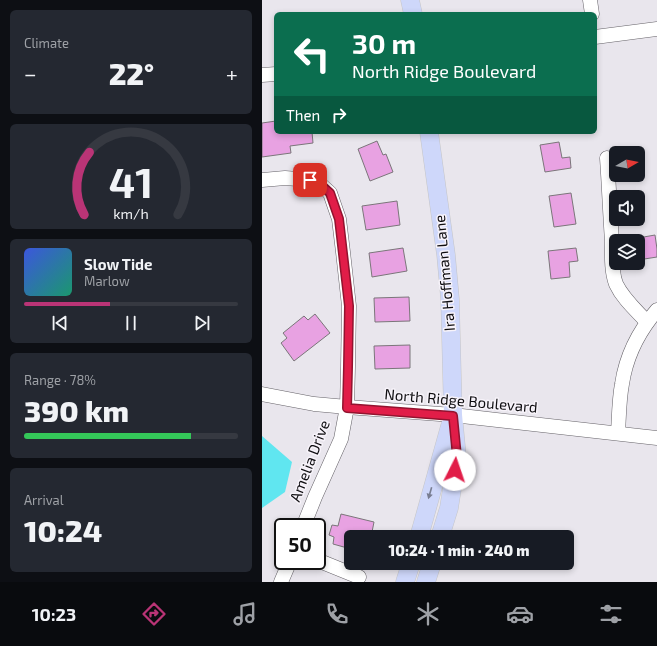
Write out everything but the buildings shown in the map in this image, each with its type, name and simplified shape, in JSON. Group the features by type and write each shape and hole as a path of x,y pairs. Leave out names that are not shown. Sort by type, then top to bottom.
{"main road":[{"path":"410,0 413,12"},
{"name":"Ira Hoffman Lane","path":"429,134 447,262 450,299 453,416 457,457 448,508 442,530"},
{"name":"Ira Hoffman Lane","path":"421,530 453,416"},
{"path":"405,582 409,570"}],"street":[{"path":"590,0 592,12"},
{"path":"597,37 657,29"},
{"path":"262,75 274,74"},
{"path":"606,158 615,282 626,301 647,322"},
{"name":"Amelia Drive","path":"262,180 285,178 310,180 320,184 330,193 339,219 349,306 347,408 341,439 307,518"},
{"path":"618,433 622,384 631,351 647,322 657,310"},
{"name":"North Ridge Boulevard","path":"262,394 314,404 347,408 453,416 657,438"},
{"path":"326,564 359,577"},
{"path":"281,582 286,570"}],"water":[{"path":"262,436 292,462 285,492 262,508"}],"route":[{"path":"310,180 320,184 330,193 339,219 349,306 347,408 453,416 457,457 455,470"}]}
